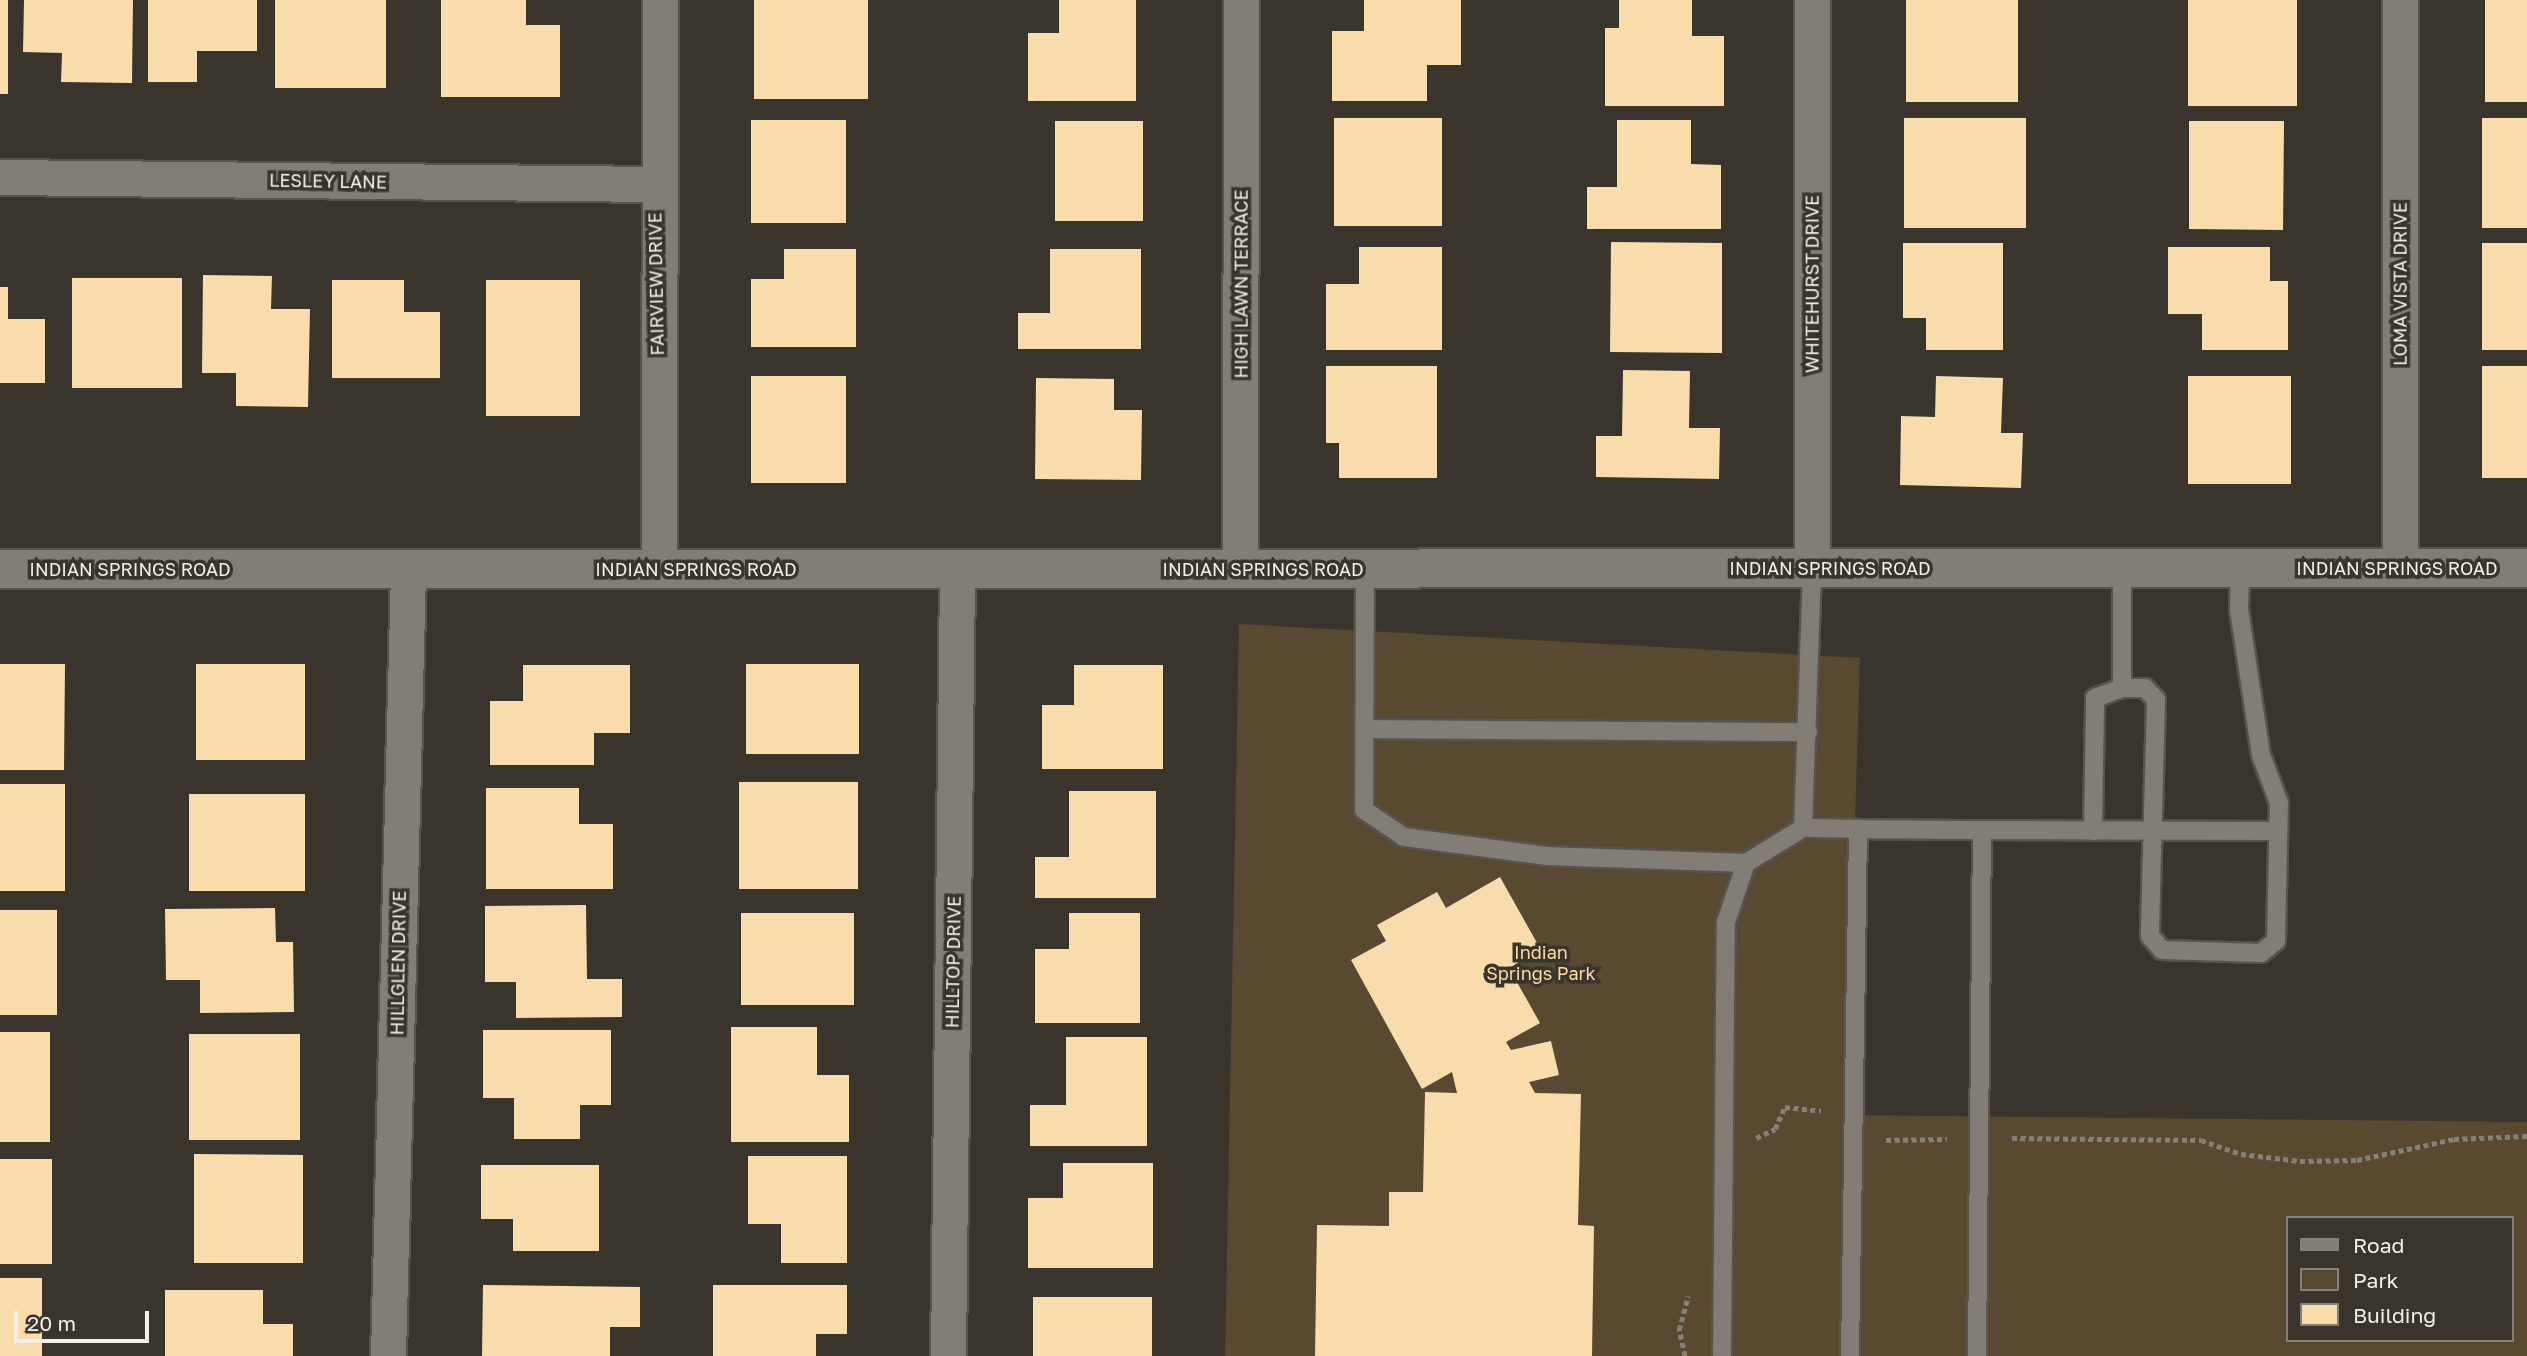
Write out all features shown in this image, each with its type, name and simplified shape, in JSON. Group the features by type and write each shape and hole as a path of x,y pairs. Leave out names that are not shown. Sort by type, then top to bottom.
{"street":[{"name":"FAIRVIEW DRIVE","path":"659,569 655,184 660,0"},
{"name":"HIGH LAWN TERRACE","path":"1240,569 1241,0"},
{"name":"WHITEHURST DRIVE","path":"1812,0 1812,568"},
{"name":"LOMA VISTA DRIVE","path":"2400,0 2400,568"},
{"name":"LESLEY LANE","path":"0,177 655,184"},
{"name":"INDIAN SPRINGS ROAD","path":"0,569 2527,568"},
{"name":"HILLGLEN DRIVE","path":"388,1356 408,569"},
{"name":"HILLTOP DRIVE","path":"948,1356 957,569"}],"lane":[{"path":"1803,828 1812,568"},
{"path":"2122,568 2122,688"},
{"path":"2093,831 2095,698 2122,688 2145,688 2156,700 2150,936 2162,950 2261,953 2276,941 2279,803 2261,755 2241,623 2240,568"},
{"path":"1365,569 1364,810 1404,838 1547,856 1746,863 1803,828 2278,831"},
{"path":"1365,729 1808,733"},
{"path":"1850,1356 1858,829"},
{"path":"1977,1356 1982,830"},
{"path":"1721,1356 1726,922 1746,863"}],"path":[{"path":"1806,1108 1845,1115 1862,1140 2201,1140 2241,1154 2300,1161 2357,1160 2454,1139 2527,1136"}],"green space":[{"name":"Indian Springs Park","path":"1239,624 1860,658 1846,1115 2527,1122 2527,1356 1225,1356"}],"building":[{"path":"0,0 8,0 8,94 0,94"},
{"path":"24,0 133,0 132,83 61,82 62,53 23,52"},
{"path":"148,0 257,0 257,51 197,51 197,82 148,82"},
{"path":"275,0 386,0 386,88 275,88"},
{"path":"441,0 526,0 526,25 560,25 560,97 441,97"},
{"path":"754,0 868,0 868,99 754,99"},
{"path":"1059,0 1136,0 1136,101 1028,101 1028,33 1059,33"},
{"path":"1364,0 1461,0 1461,65 1427,65 1427,101 1332,101 1332,31 1364,31"},
{"path":"1619,0 1692,0 1692,36 1724,36 1724,106 1605,106 1605,28 1619,28"},
{"path":"1906,0 2018,0 2018,102 1906,102"},
{"path":"2188,0 2297,0 2297,106 2188,106"},
{"path":"2485,0 2527,0 2527,102 2485,102"},
{"path":"1334,118 1442,118 1442,226 1334,226"},
{"path":"1904,118 2026,118 2026,228 1904,228"},
{"path":"2482,118 2527,118 2527,228 2482,228"},
{"path":"751,120 846,120 846,223 751,223"},
{"path":"1617,120 1691,120 1691,164 1721,165 1721,229 1587,229 1587,187 1617,187"},
{"path":"1055,121 1143,121 1143,221 1055,221"},
{"path":"2189,121 2284,121 2283,230 2189,229"},
{"path":"1611,242 1722,243 1722,353 1610,352"},
{"path":"1903,243 2003,243 2003,350 1926,350 1926,318 1903,318"},
{"path":"2482,243 2527,243 2527,350 2482,350"},
{"path":"1359,247 1442,247 1442,350 1326,350 1326,284 1359,284"},
{"path":"2168,247 2270,247 2270,281 2288,281 2288,350 2202,350 2202,314 2168,314"},
{"path":"784,249 856,249 856,347 751,347 751,279 784,279"},
{"path":"1050,249 1141,249 1141,349 1018,349 1018,313 1050,313"},
{"path":"203,275 272,276 271,309 310,309 308,407 236,406 236,373 202,373"},
{"path":"72,278 182,278 182,388 72,388"},
{"path":"332,280 404,280 404,312 440,312 440,378 332,378"},
{"path":"486,280 580,280 580,416 486,416"},
{"path":"0,287 8,287 8,319 45,319 45,383 0,383"},
{"path":"1326,366 1437,366 1437,478 1339,478 1339,443 1326,443"},
{"path":"2482,366 2527,366 2527,478 2482,478"},
{"path":"1623,370 1690,371 1689,428 1720,428 1719,479 1596,477 1596,436 1622,436"},
{"path":"751,376 846,376 846,483 751,483"},
{"path":"1936,376 2003,378 2001,433 2023,433 2021,488 1900,485 1901,416 1935,417"},
{"path":"2188,376 2291,376 2291,484 2188,484"},
{"path":"1036,378 1114,379 1114,410 1142,410 1141,480 1035,479"},
{"path":"0,664 65,664 64,770 0,770"},
{"path":"196,664 305,664 305,760 196,760"},
{"path":"746,664 859,664 859,754 746,754"},
{"path":"523,665 630,665 630,733 594,733 594,765 490,765 490,701 523,701"},
{"path":"1074,665 1163,665 1163,769 1042,769 1042,705 1074,705"},
{"path":"739,782 858,782 858,889 739,889"},
{"path":"0,784 65,784 65,891 0,891"},
{"path":"486,788 579,788 579,824 613,824 613,889 486,889"},
{"path":"1069,791 1156,791 1156,898 1035,898 1035,857 1069,857"},
{"path":"189,794 305,794 305,891 189,891"},
{"path":"1500,877 1541,950 1509,968 1540,1023 1506,1042 1511,1050 1551,1041 1559,1075 1529,1082 1535,1093 1581,1094 1578,1225 1594,1226 1592,1356 1315,1356 1317,1225 1389,1226 1389,1192 1423,1192 1425,1092 1457,1093 1452,1072 1422,1089 1351,960 1386,941 1377,925 1437,892 1446,908"},
{"path":"586,905 587,979 622,979 622,1017 516,1018 516,982 485,982 485,906"},
{"path":"275,908 276,942 293,942 294,1012 200,1013 200,980 166,980 165,909"},
{"path":"0,910 57,910 57,1015 0,1015"},
{"path":"741,913 854,913 854,1005 741,1005"},
{"path":"1069,913 1140,913 1140,1023 1035,1023 1035,949 1069,949"},
{"path":"731,1027 817,1027 817,1075 849,1075 849,1142 731,1142"},
{"path":"483,1030 611,1030 611,1105 580,1105 580,1139 514,1139 514,1098 483,1098"},
{"path":"0,1032 50,1032 50,1142 0,1142"},
{"path":"189,1034 300,1034 300,1140 189,1140"},
{"path":"1066,1037 1147,1037 1147,1146 1030,1146 1030,1105 1066,1105"},
{"path":"194,1154 303,1155 303,1263 194,1263"},
{"path":"748,1156 847,1156 847,1263 781,1263 781,1224 748,1224"},
{"path":"0,1159 52,1159 52,1264 0,1264"},
{"path":"1063,1163 1153,1163 1153,1268 1028,1268 1028,1198 1063,1198"},
{"path":"481,1165 599,1165 599,1251 513,1251 513,1219 481,1219"},
{"path":"0,1278 42,1278 42,1356 0,1356"},
{"path":"483,1285 640,1287 640,1327 610,1327 610,1356 482,1356"},
{"path":"713,1285 847,1285 847,1334 816,1334 816,1356 713,1356"},
{"path":"165,1290 263,1290 263,1324 293,1324 293,1356 165,1356"},
{"path":"1033,1297 1152,1297 1152,1356 1033,1356"}]}
